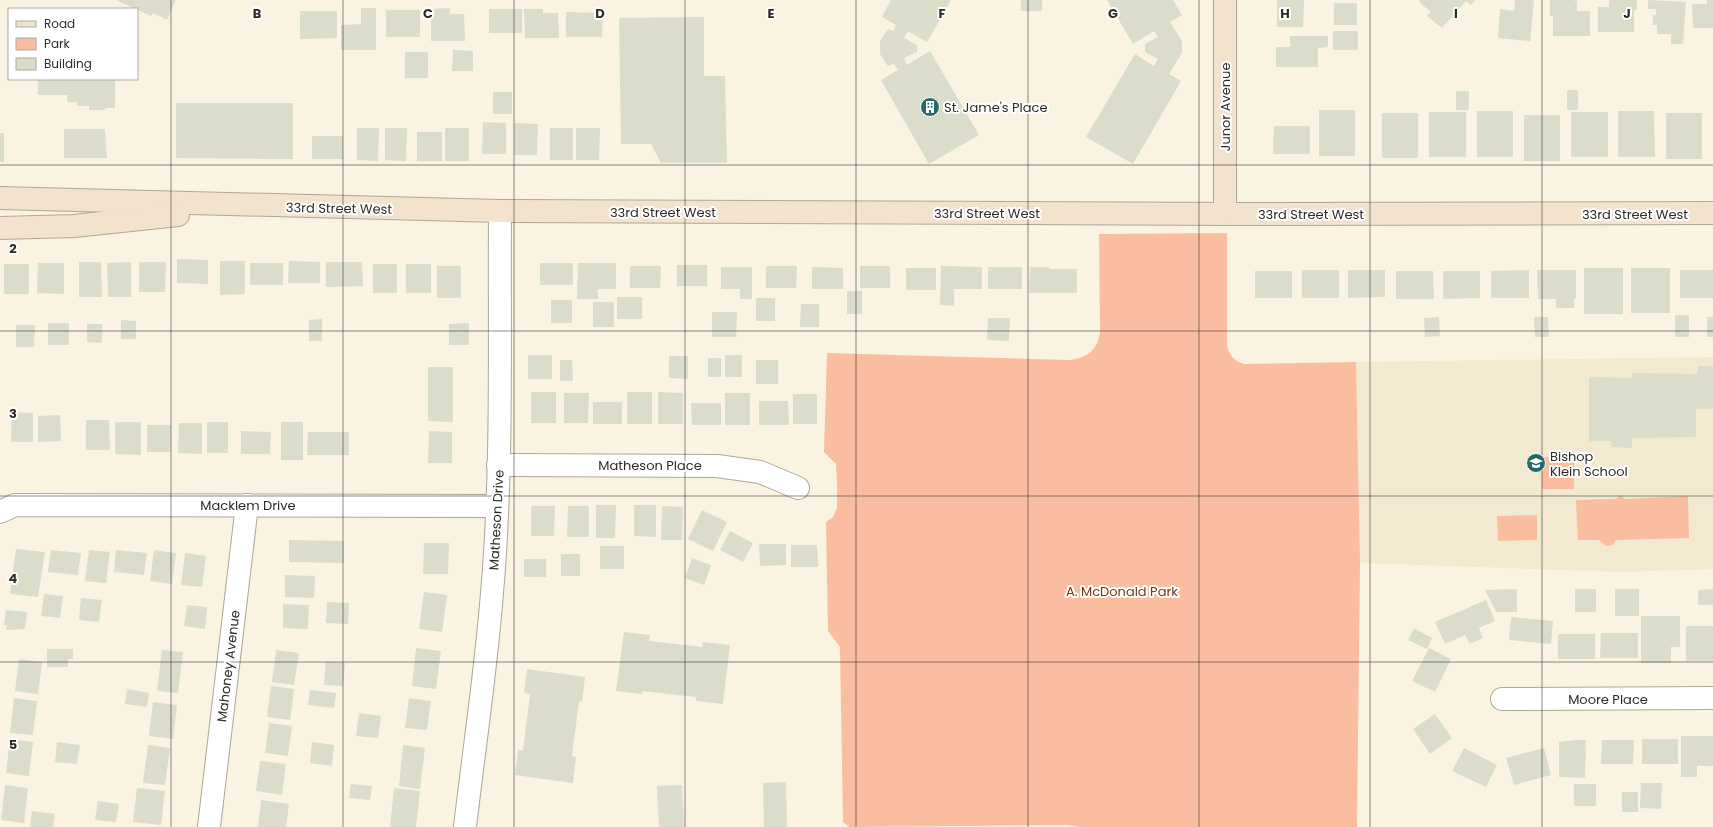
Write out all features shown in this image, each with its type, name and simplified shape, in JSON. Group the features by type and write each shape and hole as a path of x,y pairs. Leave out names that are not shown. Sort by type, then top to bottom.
{"main road":[{"name":"Junor Avenue","path":"1225,214 1226,0"},
{"name":"33rd Street West","path":"0,198 261,206 500,211 1225,214 1713,213"},
{"name":"33rd Street West","path":"0,228 74,226 261,206"}],"street":[{"name":"Matheson Drive","path":"465,827 492,593 497,506 500,211"},
{"name":"Matheson Place","path":"498,465 718,466 760,472 798,488"},
{"name":"Macklem Drive","path":"0,512 15,505 497,506"},
{"name":"Mahoney Avenue","path":"209,827 247,505"},
{"name":"Moore Place","path":"1502,699 1713,698"}],"shaded area":[{"name":"Bishop Klein School","path":"1713,357 1713,569 1622,572 1360,563 1356,362"}],"green space":[{"name":"A. McDonald Park","path":"1227,233 1227,346 1232,357 1244,364 1356,362 1360,563 1357,827 1081,827 1067,825 849,827 843,822 840,647 828,631 826,522 833,517 837,508 837,481 836,464 824,452 827,353 1076,359 1091,352 1099,339 1099,234"},
{"path":"1541,457 1574,457 1574,489 1542,489"},
{"path":"1620,495 1625,499 1688,496 1689,538 1616,540 1613,545 1606,546 1599,540 1578,540 1576,500 1616,499"},
{"path":"1537,515 1537,540 1498,541 1497,516"}],"building":[{"path":"116,0 176,0 167,20 153,13 151,16 138,10 138,8 134,8"},
{"name":"St. Jame's Place","path":"891,0 951,0 927,42 908,31 904,38 917,45 917,52 904,58 907,65 930,51 979,135 929,164 881,80 898,70 894,64 888,66 880,54 880,41 888,29 893,31 896,25 882,17"},
{"path":"1021,0 1042,0 1042,11 1021,11"},
{"path":"1107,0 1173,0 1182,15 1170,22 1182,41 1182,53 1169,74 1181,81 1133,164 1086,137 1135,54 1154,66 1158,59 1145,52 1145,44 1158,37 1154,31 1133,44"},
{"path":"1277,0 1304,0 1303,27 1277,27"},
{"path":"1420,0 1475,0 1471,5 1466,1 1442,28 1427,16 1431,12 1419,2"},
{"path":"1515,0 1534,0 1530,41 1498,38 1500,9 1514,11"},
{"path":"1550,0 1577,1 1577,11 1590,11 1590,36 1553,36 1553,16 1550,16"},
{"path":"1609,0 1637,0 1637,10 1634,10 1634,32 1598,32 1598,7 1609,7"},
{"path":"1648,0 1686,2 1683,44 1671,44 1671,34 1657,34 1657,25 1653,25 1653,15 1656,15 1656,9 1648,9"},
{"path":"1707,0 1713,0 1713,28 1693,28 1692,4 1707,4"},
{"path":"1334,3 1357,3 1357,25 1334,25"},
{"path":"361,8 376,8 376,50 341,50 341,25 361,24"},
{"path":"450,8 450,14 464,14 465,41 431,41 431,9"},
{"path":"489,9 522,9 522,33 489,33"},
{"path":"524,9 543,9 543,13 558,13 559,38 525,38"},
{"path":"386,10 420,10 420,37 386,37"},
{"path":"300,11 337,11 337,38 300,39"},
{"path":"566,12 603,13 602,37 566,37"},
{"path":"704,17 704,76 725,76 727,163 661,163 651,144 621,144 619,18"},
{"path":"1333,31 1358,31 1358,50 1333,50"},
{"path":"1290,36 1328,36 1328,47 1318,48 1318,67 1276,67 1276,47 1290,47"},
{"path":"453,50 473,51 473,71 452,71"},
{"path":"405,52 428,52 428,78 405,78"},
{"path":"38,80 115,80 115,108 105,108 105,110 89,110 89,106 77,106 77,102 67,102 67,95 38,95"},
{"path":"1567,90 1578,90 1578,110 1567,110"},
{"path":"1456,91 1469,91 1469,110 1456,110"},
{"path":"493,92 512,92 512,114 493,114"},
{"path":"176,103 293,103 293,159 176,158"},
{"path":"1319,110 1355,110 1355,156 1319,156"},
{"path":"1477,111 1513,111 1513,157 1477,157"},
{"path":"1618,111 1654,111 1655,157 1618,157"},
{"path":"1429,112 1466,112 1466,157 1429,157"},
{"path":"1571,112 1608,112 1608,157 1571,157"},
{"path":"1382,113 1418,113 1418,158 1382,158"},
{"path":"1666,113 1702,113 1702,159 1666,159"},
{"path":"1524,115 1560,115 1560,161 1524,161"},
{"path":"483,122 506,123 506,154 482,154"},
{"path":"514,123 538,124 537,155 514,155"},
{"path":"1274,126 1310,126 1310,154 1273,154"},
{"path":"357,128 379,128 378,161 357,160"},
{"path":"385,128 407,128 406,161 385,160"},
{"path":"445,128 469,128 469,161 445,161"},
{"path":"550,128 573,128 573,160 550,160"},
{"path":"576,128 600,128 599,160 576,160"},
{"path":"64,129 105,129 107,158 64,158"},
{"path":"417,132 442,132 442,161 417,161"},
{"path":"0,133 4,133 4,162 0,162"},
{"path":"312,136 343,136 343,159 312,159"},
{"path":"177,259 208,260 208,284 177,283"},
{"path":"220,261 245,261 245,294 220,295"},
{"path":"289,261 320,262 320,283 288,283"},
{"path":"79,262 101,262 102,297 79,297"},
{"path":"131,262 131,297 108,297 107,263"},
{"path":"139,262 166,262 165,292 139,292"},
{"path":"326,262 362,262 363,286 326,287"},
{"path":"38,263 64,263 64,294 37,293"},
{"path":"250,263 283,263 283,285 250,285"},
{"path":"540,263 573,263 573,285 540,285"},
{"path":"578,263 616,263 616,289 598,289 598,299 577,299"},
{"path":"4,264 29,264 29,294 4,294"},
{"path":"373,264 397,264 397,293 373,293"},
{"path":"406,264 431,264 431,293 406,293"},
{"path":"677,265 707,265 707,286 677,286"},
{"path":"437,266 461,266 461,298 437,298"},
{"path":"630,266 661,266 660,288 630,288"},
{"path":"766,266 797,266 796,288 766,288"},
{"path":"860,266 890,266 890,288 860,288"},
{"path":"941,266 982,267 982,289 954,289 954,306 940,305"},
{"path":"721,267 752,267 752,299 740,299 740,289 721,289"},
{"path":"812,267 843,268 843,289 812,289"},
{"path":"988,267 1022,267 1022,289 988,289"},
{"path":"1030,267 1077,269 1077,293 1029,293"},
{"path":"906,268 936,268 936,290 906,290"},
{"path":"1584,268 1623,268 1623,314 1584,314"},
{"path":"1631,268 1670,268 1670,313 1631,313"},
{"path":"1302,270 1339,270 1339,298 1302,298"},
{"path":"1348,270 1385,270 1385,297 1348,298"},
{"path":"1529,270 1529,298 1491,298 1491,271"},
{"path":"1537,270 1576,270 1576,298 1574,299 1574,308 1556,308 1556,299 1538,299"},
{"path":"1680,270 1713,270 1713,298 1680,298"},
{"path":"1255,271 1292,271 1292,298 1255,298"},
{"path":"1396,271 1433,271 1434,299 1396,299"},
{"path":"1443,271 1480,271 1480,298 1443,299"},
{"path":"847,291 862,291 862,314 847,314"},
{"path":"617,297 642,297 642,319 617,319"},
{"path":"756,298 775,298 775,321 756,321"},
{"path":"551,300 572,300 572,323 551,323"},
{"path":"593,302 614,302 614,327 593,327"},
{"path":"801,304 819,304 819,327 800,327"},
{"path":"712,312 737,312 736,337 712,337"},
{"path":"1675,315 1689,315 1689,337 1675,337"},
{"path":"1439,317 1440,336 1425,337 1424,318"},
{"path":"1534,317 1548,317 1549,337 1535,337"},
{"path":"1707,317 1713,317 1713,337 1707,337"},
{"path":"988,318 1010,318 1009,341 987,340"},
{"path":"322,319 322,341 309,341 309,320"},
{"path":"121,320 136,321 136,339 121,339"},
{"path":"48,323 69,323 69,345 48,345"},
{"path":"469,323 469,345 449,345 449,324"},
{"path":"87,324 102,324 102,343 87,342"},
{"path":"16,325 35,325 34,347 16,347"},
{"path":"528,355 552,355 552,379 528,379"},
{"path":"725,355 742,355 742,377 725,377"},
{"path":"669,356 688,356 688,379 669,378"},
{"path":"708,358 721,358 721,377 708,377"},
{"path":"560,360 572,360 573,381 560,381"},
{"path":"756,360 778,360 778,384 756,384"},
{"path":"1698,366 1713,366 1713,409 1696,409 1696,437 1632,438 1632,448 1611,447 1611,441 1589,441 1589,377 1632,378 1632,373 1697,374"},
{"path":"428,367 453,367 453,422 428,421"},
{"path":"531,392 556,392 556,423 531,423"},
{"path":"627,392 652,392 652,424 627,424"},
{"path":"658,392 683,393 683,424 658,424"},
{"path":"564,393 589,393 588,423 564,423"},
{"path":"725,393 750,393 750,425 725,425"},
{"path":"793,394 817,394 817,424 793,424"},
{"path":"759,401 788,401 789,425 759,425"},
{"path":"593,402 622,402 622,424 593,424"},
{"path":"691,403 721,403 721,425 692,425"},
{"path":"12,412 33,413 33,442 11,442"},
{"path":"60,415 61,441 38,442 38,416"},
{"path":"86,420 109,420 110,450 86,450"},
{"path":"115,422 141,422 141,455 115,454"},
{"path":"207,422 228,422 228,453 207,453"},
{"path":"281,422 303,422 303,460 281,460"},
{"path":"179,423 202,423 202,454 178,453"},
{"path":"147,425 171,425 170,452 147,452"},
{"path":"241,431 271,432 270,454 241,454"},
{"path":"429,431 452,432 452,463 428,463"},
{"path":"308,432 349,432 349,455 307,455"},
{"path":"596,505 616,505 615,538 596,538"},
{"path":"634,505 656,505 656,537 634,536"},
{"path":"531,506 555,506 554,536 531,536"},
{"path":"568,506 589,506 589,537 567,537"},
{"path":"662,506 683,507 682,540 661,540"},
{"path":"702,510 727,522 713,551 688,539"},
{"path":"730,531 753,543 743,562 720,550"},
{"path":"289,540 344,541 344,563 289,562"},
{"path":"424,543 449,543 448,574 423,574"},
{"path":"759,544 786,544 786,565 760,566"},
{"path":"791,545 817,545 818,567 791,567"},
{"path":"600,546 624,546 624,569 600,569"},
{"path":"16,549 45,552 38,597 10,594"},
{"path":"51,550 81,553 78,575 48,572"},
{"path":"89,550 110,552 106,583 85,581"},
{"path":"116,550 147,553 144,575 114,572"},
{"path":"154,550 176,553 172,584 150,581"},
{"path":"185,553 206,556 202,587 181,585"},
{"path":"561,554 580,554 580,576 561,576"},
{"path":"692,558 711,565 704,585 685,578"},
{"path":"524,559 546,559 546,577 524,577"},
{"path":"285,575 315,576 314,598 285,597"},
{"path":"1517,589 1517,612 1496,612 1485,590"},
{"path":"1575,589 1596,589 1596,612 1575,612"},
{"path":"1615,589 1639,589 1639,616 1615,616"},
{"path":"1713,589 1713,605 1698,605 1698,590"},
{"path":"424,592 447,595 442,632 419,629"},
{"path":"44,594 63,596 60,618 41,616"},
{"path":"81,598 102,600 99,622 79,620"},
{"path":"1486,600 1495,621 1479,628 1483,638 1470,644 1465,635 1445,644 1435,622"},
{"path":"327,602 349,603 348,624 326,623"},
{"path":"283,604 309,605 308,629 283,628"},
{"path":"187,605 207,607 205,629 184,626"},
{"path":"6,610 27,612 25,629 6,630 7,625 4,625"},
{"path":"1641,616 1680,616 1680,647 1671,647 1671,663 1641,663"},
{"path":"1511,617 1553,621 1551,644 1509,640"},
{"path":"1686,626 1713,626 1713,661 1686,661"},
{"path":"1414,628 1432,638 1427,649 1408,640"},
{"path":"624,632 650,635 649,641 702,647 703,642 730,645 723,704 696,701 696,697 642,691 642,694 616,691"},
{"path":"1601,633 1638,633 1638,658 1600,658"},
{"path":"1558,634 1595,634 1595,659 1558,659"},
{"path":"416,648 441,651 436,689 412,686"},
{"path":"1429,648 1451,659 1435,692 1412,681"},
{"path":"47,649 73,649 73,659 68,659 68,667 47,667"},
{"path":"162,650 183,652 178,693 157,691"},
{"path":"276,650 299,653 294,685 272,682"},
{"path":"19,659 42,662 38,694 15,691"},
{"path":"326,661 345,663 343,686 324,685"},
{"path":"527,669 585,677 582,702 579,701 572,756 576,757 573,783 515,775 518,750 523,750 530,694 524,693"},
{"path":"271,686 294,689 290,720 267,717"},
{"path":"127,689 149,693 147,707 125,704"},
{"path":"310,690 336,693 334,708 308,705"},
{"path":"14,698 37,701 33,735 10,733"},
{"path":"409,698 431,701 427,730 405,728"},
{"path":"153,702 177,705 173,739 149,736"},
{"path":"359,713 381,716 378,738 356,736"},
{"path":"1435,714 1452,738 1430,754 1413,729"},
{"path":"269,723 292,726 288,756 265,753"},
{"path":"1681,736 1713,736 1713,766 1697,766 1697,777 1681,777"},
{"path":"10,739 33,742 29,776 6,773"},
{"path":"1642,739 1678,739 1678,764 1642,764"},
{"path":"1586,740 1585,778 1559,777 1559,742"},
{"path":"1602,740 1634,740 1633,764 1601,764"},
{"path":"57,742 80,745 77,764 55,762"},
{"path":"312,742 334,745 332,766 310,763"},
{"path":"148,745 170,748 165,785 143,783"},
{"path":"403,745 425,748 420,789 399,786"},
{"path":"1464,748 1497,765 1486,787 1452,771"},
{"path":"1544,748 1551,775 1514,785 1506,758"},
{"path":"260,761 286,764 282,795 256,791"},
{"path":"786,782 787,827 764,827 763,783"},
{"path":"1641,783 1662,783 1661,809 1640,808"},
{"path":"351,784 372,786 370,800 349,798"},
{"path":"1574,784 1596,784 1596,806 1574,806"},
{"path":"5,785 28,788 24,823 1,820"},
{"path":"682,785 684,827 659,827 657,786"},
{"path":"137,788 165,791 161,825 133,822"},
{"path":"394,788 420,791 416,827 390,827"},
{"path":"1622,792 1638,792 1638,812 1622,812"},
{"path":"261,800 289,804 286,827 258,827"},
{"path":"98,801 119,804 116,822 95,820"},
{"path":"32,811 55,814 53,827 30,827"}],"place":[{"name":"St. Jame's Place","path":"930,107"},
{"name":"Bishop Klein School","path":"1536,463"}]}
